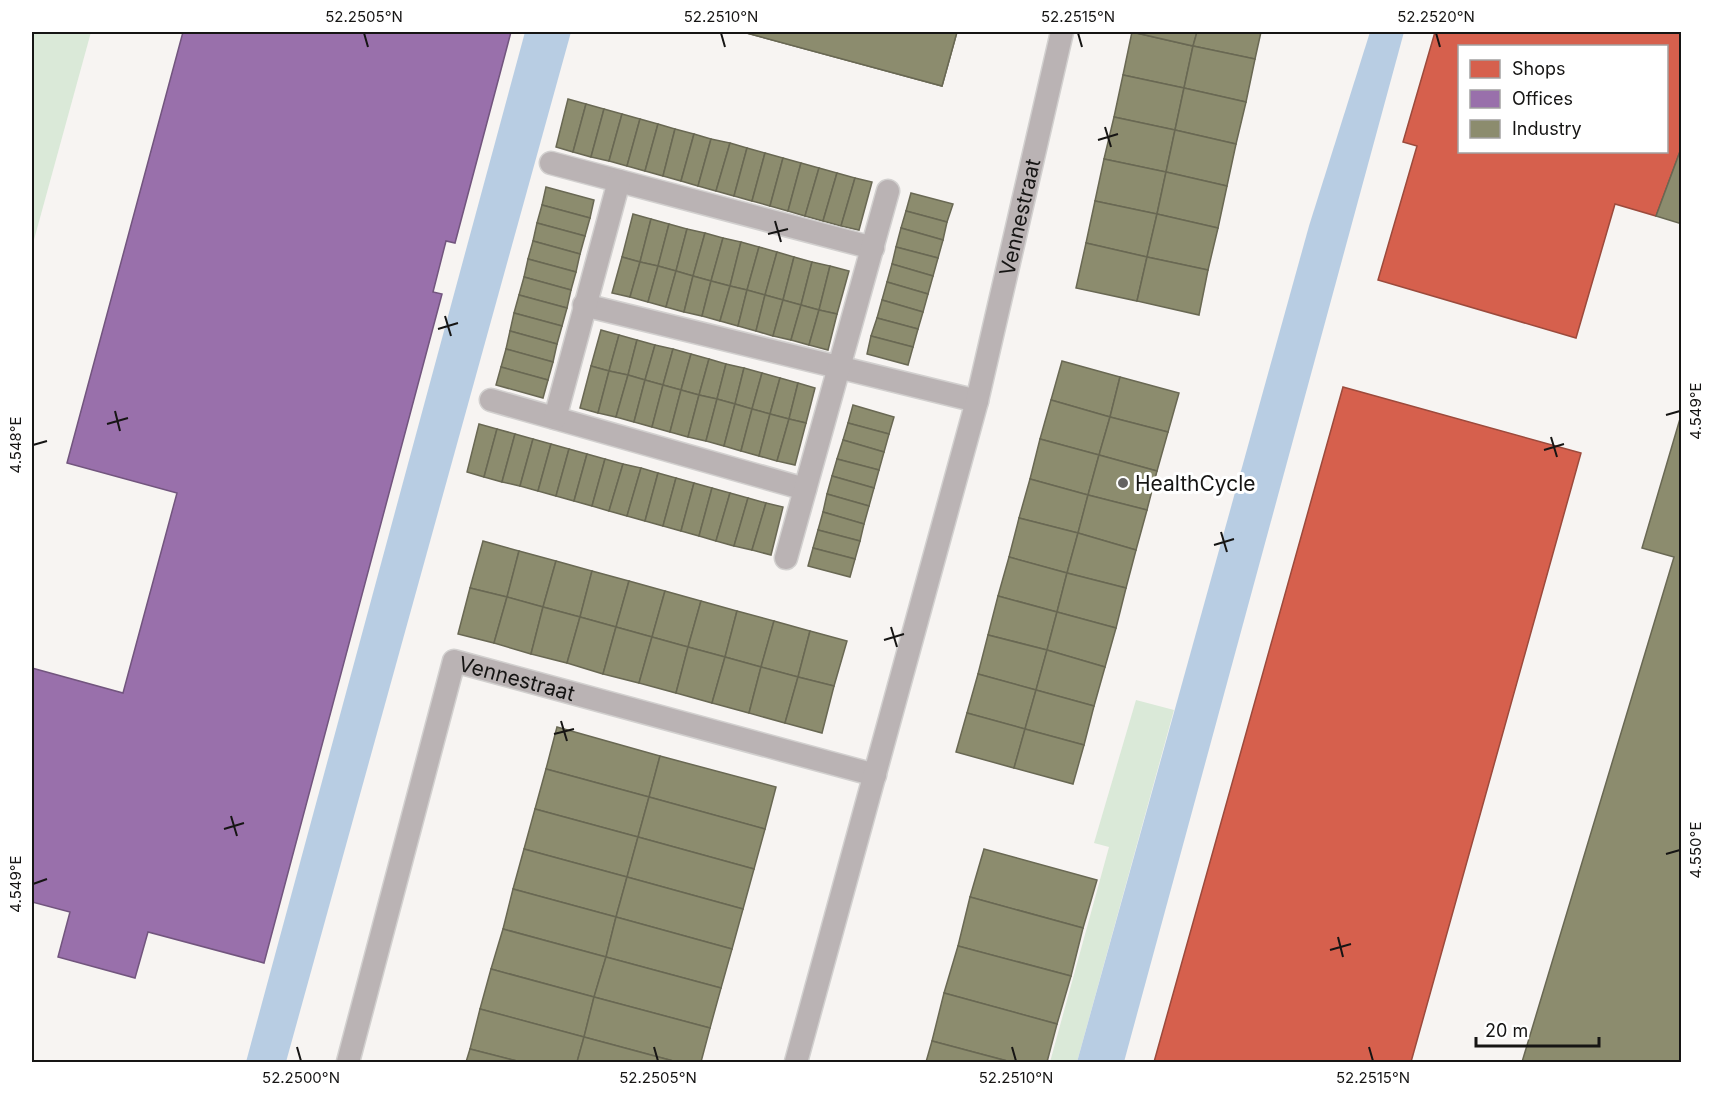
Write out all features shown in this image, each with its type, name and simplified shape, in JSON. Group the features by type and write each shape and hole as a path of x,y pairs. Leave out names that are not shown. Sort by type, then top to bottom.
{"lane":[{"name":"Vennestraat","path":"796,1062 977,401 1062,32"},
{"path":"551,163 873,248"},
{"path":"555,418 619,180"},
{"path":"786,558 888,190"},
{"path":"585,305 977,401"},
{"path":"491,400 805,489"},
{"name":"Vennestraat","path":"348,1062 454,661 875,775"}],"green space":[{"path":"32,32 91,32 32,247"},
{"path":"1136,700 1174,710 1077,1062 1050,1062 1109,847 1094,843"}],"water":[{"path":"525,32 571,32 286,1062 246,1062"},
{"path":"1370,32 1404,32 1124,1062 1077,1062 1309,226"}],"building: Shops":[{"path":"1435,32 1682,32 1682,146 1656,216 1615,204 1576,338 1378,280 1417,146 1403,142"},
{"path":"1343,387 1581,453 1411,1062 1154,1062"}],"building: Offices":[{"path":"183,32 511,32 455,243 446,241 433,292 442,294 264,963 148,932 135,978 58,957 70,912 32,902 32,668 123,693 177,493 67,463"}],"building: Industry":[{"path":"743,32 957,32 942,86"},
{"path":"743,32 957,32 942,86"},
{"path":"1132,32 1193,46 1184,88 1123,75"},
{"path":"1132,32 1197,32 1193,46"},
{"path":"1197,32 1261,32 1255,59 1193,46"},
{"path":"1193,46 1255,59 1246,102 1184,88"},
{"path":"1123,75 1184,88 1175,130 1114,117"},
{"path":"1184,88 1246,102 1236,144 1175,130"},
{"path":"568,99 586,104 573,152 556,147"},
{"path":"586,104 604,109 591,157 573,152"},
{"path":"604,109 622,114 609,161 591,157"},
{"path":"622,114 640,119 627,166 609,161"},
{"path":"1114,117 1175,130 1166,172 1104,159"},
{"path":"640,119 658,124 645,171 627,166"},
{"path":"658,124 675,129 663,176 645,171"},
{"path":"675,129 694,134 681,181 663,176"},
{"path":"1175,130 1236,144 1227,186 1166,172"},
{"path":"694,134 711,139 698,186 681,181"},
{"path":"711,139 730,143 716,191 698,186"},
{"path":"730,143 747,148 734,196 716,191"},
{"path":"1682,146 1682,224 1656,216"},
{"path":"747,148 765,153 752,201 734,196"},
{"path":"765,153 783,158 770,206 752,201"},
{"path":"783,158 801,163 788,211 770,206"},
{"path":"1104,159 1166,172 1157,214 1095,201"},
{"path":"801,163 819,168 805,216 788,211"},
{"path":"819,168 837,173 823,221 805,216"},
{"path":"1166,172 1227,186 1218,228 1157,214"},
{"path":"837,173 855,178 841,226 823,221"},
{"path":"855,178 872,182 859,230 841,226"},
{"path":"546,187 594,200 590,218 542,205"},
{"path":"911,193 953,204 947,222 906,211"},
{"path":"1095,201 1157,214 1147,257 1086,243"},
{"path":"542,205 590,218 585,236 537,223"},
{"path":"906,211 947,222 943,240 901,228"},
{"path":"633,214 651,219 640,262 622,257"},
{"path":"1157,214 1218,228 1208,270 1147,257"},
{"path":"651,219 669,224 658,266 640,262"},
{"path":"537,223 585,236 580,254 533,241"},
{"path":"669,224 687,229 676,271 658,266"},
{"path":"901,228 943,240 938,258 896,247"},
{"path":"687,229 705,233 693,276 676,271"},
{"path":"705,233 723,238 711,281 693,276"},
{"path":"723,238 741,242 730,286 711,281"},
{"path":"533,241 580,254 576,272 528,259"},
{"path":"741,242 759,247 747,290 730,286"},
{"path":"1086,243 1147,257 1137,301 1076,288"},
{"path":"759,247 777,252 765,295 747,290"},
{"path":"896,247 938,258 933,276 892,264"},
{"path":"777,252 794,257 783,300 765,295"},
{"path":"622,257 640,262 630,297 612,293"},
{"path":"794,257 812,262 801,305 783,300"},
{"path":"1147,257 1208,270 1199,315 1137,301"},
{"path":"528,259 576,272 571,290 524,277"},
{"path":"640,262 658,266 648,302 630,297"},
{"path":"812,262 830,266 819,310 801,305"},
{"path":"892,264 933,276 928,294 887,282"},
{"path":"658,266 676,271 666,307 648,302"},
{"path":"830,266 849,271 837,314 819,310"},
{"path":"676,271 693,276 684,312 666,307"},
{"path":"693,276 711,281 702,316 684,312"},
{"path":"524,277 571,290 567,308 519,295"},
{"path":"711,281 730,286 720,321 702,316"},
{"path":"887,282 928,294 923,312 882,300"},
{"path":"730,286 747,290 738,326 720,321"},
{"path":"747,290 765,295 756,331 738,326"},
{"path":"519,295 567,308 562,326 514,313"},
{"path":"765,295 783,300 773,336 756,331"},
{"path":"783,300 801,305 791,340 773,336"},
{"path":"882,300 923,312 918,329 877,318"},
{"path":"801,305 819,310 809,345 791,340"},
{"path":"819,310 837,314 828,350 809,345"},
{"path":"514,313 562,326 557,344 510,331"},
{"path":"877,318 918,329 913,347 871,336"},
{"path":"601,330 619,335 609,371 591,366"},
{"path":"510,331 557,344 553,362 506,349"},
{"path":"619,335 637,340 628,375 609,371"},
{"path":"871,336 913,347 908,365 867,354"},
{"path":"637,340 655,345 645,380 628,375"},
{"path":"655,345 673,349 663,385 645,380"},
{"path":"506,349 553,362 548,380 501,367"},
{"path":"673,349 691,354 681,390 663,385"},
{"path":"691,354 709,359 699,395 681,390"},
{"path":"709,359 726,364 717,399 699,395"},
{"path":"1062,361 1120,377 1110,417 1051,400"},
{"path":"726,364 744,368 735,404 717,399"},
{"path":"591,366 609,371 598,413 580,408"},
{"path":"501,367 548,380 543,398 496,385"},
{"path":"744,368 762,373 752,409 735,404"},
{"path":"609,371 628,375 616,417 598,413"},
{"path":"762,373 780,378 770,414 752,409"},
{"path":"628,375 645,380 634,422 616,417"},
{"path":"1120,377 1179,393 1168,432 1110,417"},
{"path":"780,378 798,383 789,419 770,414"},
{"path":"645,380 663,385 652,427 634,422"},
{"path":"798,383 815,388 806,423 789,419"},
{"path":"663,385 681,390 670,432 652,427"},
{"path":"681,390 699,395 688,437 670,432"},
{"path":"699,395 717,399 706,441 688,437"},
{"path":"717,399 735,404 724,446 706,441"},
{"path":"1051,400 1110,417 1099,455 1040,439"},
{"path":"735,404 752,409 741,451 724,446"},
{"path":"853,405 894,417 889,434 848,423"},
{"path":"752,409 770,414 759,456 741,451"},
{"path":"1682,412 1682,1062 1522,1062 1674,557 1642,548"},
{"path":"770,414 789,419 777,461 759,456"},
{"path":"1110,417 1168,432 1157,471 1099,455"},
{"path":"789,419 806,423 795,465 777,461"},
{"path":"848,423 889,434 884,452 843,440"},
{"path":"479,424 497,429 484,477 467,472"},
{"path":"497,429 515,434 502,482 484,477"},
{"path":"515,434 533,439 520,486 502,482"},
{"path":"533,439 551,444 538,491 520,486"},
{"path":"1040,439 1099,455 1088,495 1030,479"},
{"path":"843,440 884,452 879,470 837,459"},
{"path":"551,444 569,449 556,496 538,491"},
{"path":"569,449 587,454 574,501 556,496"},
{"path":"587,454 605,459 592,506 574,501"},
{"path":"1099,455 1157,471 1147,510 1088,495"},
{"path":"605,459 623,464 609,511 592,506"},
{"path":"837,459 879,470 874,488 832,476"},
{"path":"623,464 641,468 627,516 609,511"},
{"path":"641,468 658,473 645,521 627,516"},
{"path":"658,473 676,478 663,526 645,521"},
{"path":"832,476 874,488 869,506 827,494"},
{"path":"676,478 694,483 681,531 663,526"},
{"path":"1030,479 1088,495 1078,533 1019,518"},
{"path":"694,483 712,488 699,536 681,531"},
{"path":"712,488 730,493 716,541 699,536"},
{"path":"730,493 748,498 734,546 716,541"},
{"path":"827,494 869,506 864,524 823,512"},
{"path":"1088,495 1147,510 1136,550 1078,533"},
{"path":"748,498 766,503 752,550 734,546"},
{"path":"766,503 783,507 771,555 752,550"},
{"path":"823,512 864,524 860,541 818,530"},
{"path":"1019,518 1078,533 1067,573 1009,557"},
{"path":"818,530 860,541 855,559 813,548"},
{"path":"1078,533 1136,550 1126,588 1067,573"},
{"path":"483,541 519,551 507,597 470,588"},
{"path":"813,548 855,559 850,577 808,566"},
{"path":"519,551 556,561 543,607 507,597"},
{"path":"1009,557 1067,573 1057,612 998,596"},
{"path":"556,561 592,571 580,617 543,607"},
{"path":"592,571 629,581 616,627 580,617"},
{"path":"1067,573 1126,588 1116,628 1057,612"},
{"path":"629,581 665,591 652,637 616,627"},
{"path":"470,588 507,597 494,643 458,634"},
{"path":"665,591 701,601 688,647 652,637"},
{"path":"998,596 1057,612 1047,650 988,635"},
{"path":"507,597 543,607 531,654 494,643"},
{"path":"701,601 737,611 725,657 688,647"},
{"path":"543,607 580,617 567,663 531,654"},
{"path":"737,611 774,621 761,667 725,657"},
{"path":"1057,612 1116,628 1105,667 1047,650"},
{"path":"580,617 616,627 603,674 567,663"},
{"path":"774,621 810,631 798,677 761,667"},
{"path":"616,627 652,637 639,683 603,674"},
{"path":"810,631 847,641 834,686 798,677"},
{"path":"988,635 1047,650 1036,690 978,674"},
{"path":"652,637 688,647 676,693 639,683"},
{"path":"688,647 725,657 712,703 676,693"},
{"path":"1047,650 1105,667 1094,706 1036,690"},
{"path":"725,657 761,667 749,713 712,703"},
{"path":"761,667 798,677 785,723 749,713"},
{"path":"978,674 1036,690 1025,729 967,713"},
{"path":"798,677 834,686 822,733 785,723"},
{"path":"1036,690 1094,706 1084,745 1025,729"},
{"path":"967,713 1025,729 1014,768 956,752"},
{"path":"557,727 660,756 649,797 546,769"},
{"path":"1025,729 1084,745 1073,784 1014,768"},
{"path":"660,756 776,787 765,829 649,797"},
{"path":"546,769 649,797 638,837 535,809"},
{"path":"649,797 765,829 754,869 638,837"},
{"path":"535,809 638,837 627,877 524,849"},
{"path":"638,837 754,869 743,909 627,877"},
{"path":"524,849 627,877 616,917 513,889"},
{"path":"984,849 1097,880 1083,928 970,897"},
{"path":"627,877 743,909 732,949 616,917"},
{"path":"513,889 616,917 606,957 503,929"},
{"path":"970,897 1083,928 1071,976 958,946"},
{"path":"616,917 732,949 721,988 606,957"},
{"path":"503,929 606,957 594,997 491,969"},
{"path":"958,946 1071,976 1057,1024 944,993"},
{"path":"606,957 721,988 710,1028 594,997"},
{"path":"491,969 594,997 584,1037 480,1009"},
{"path":"944,993 1057,1024 1047,1062 1011,1062 932,1041"},
{"path":"594,997 710,1028 701,1062 677,1062 584,1037"},
{"path":"480,1009 584,1037 577,1062 521,1062 470,1049"},
{"path":"584,1037 677,1062 577,1062"},
{"path":"932,1041 1011,1062 926,1062"},
{"path":"470,1049 521,1062 466,1062"}],"place":[{"name":"HealthCycle","path":"1123,483"}]}
